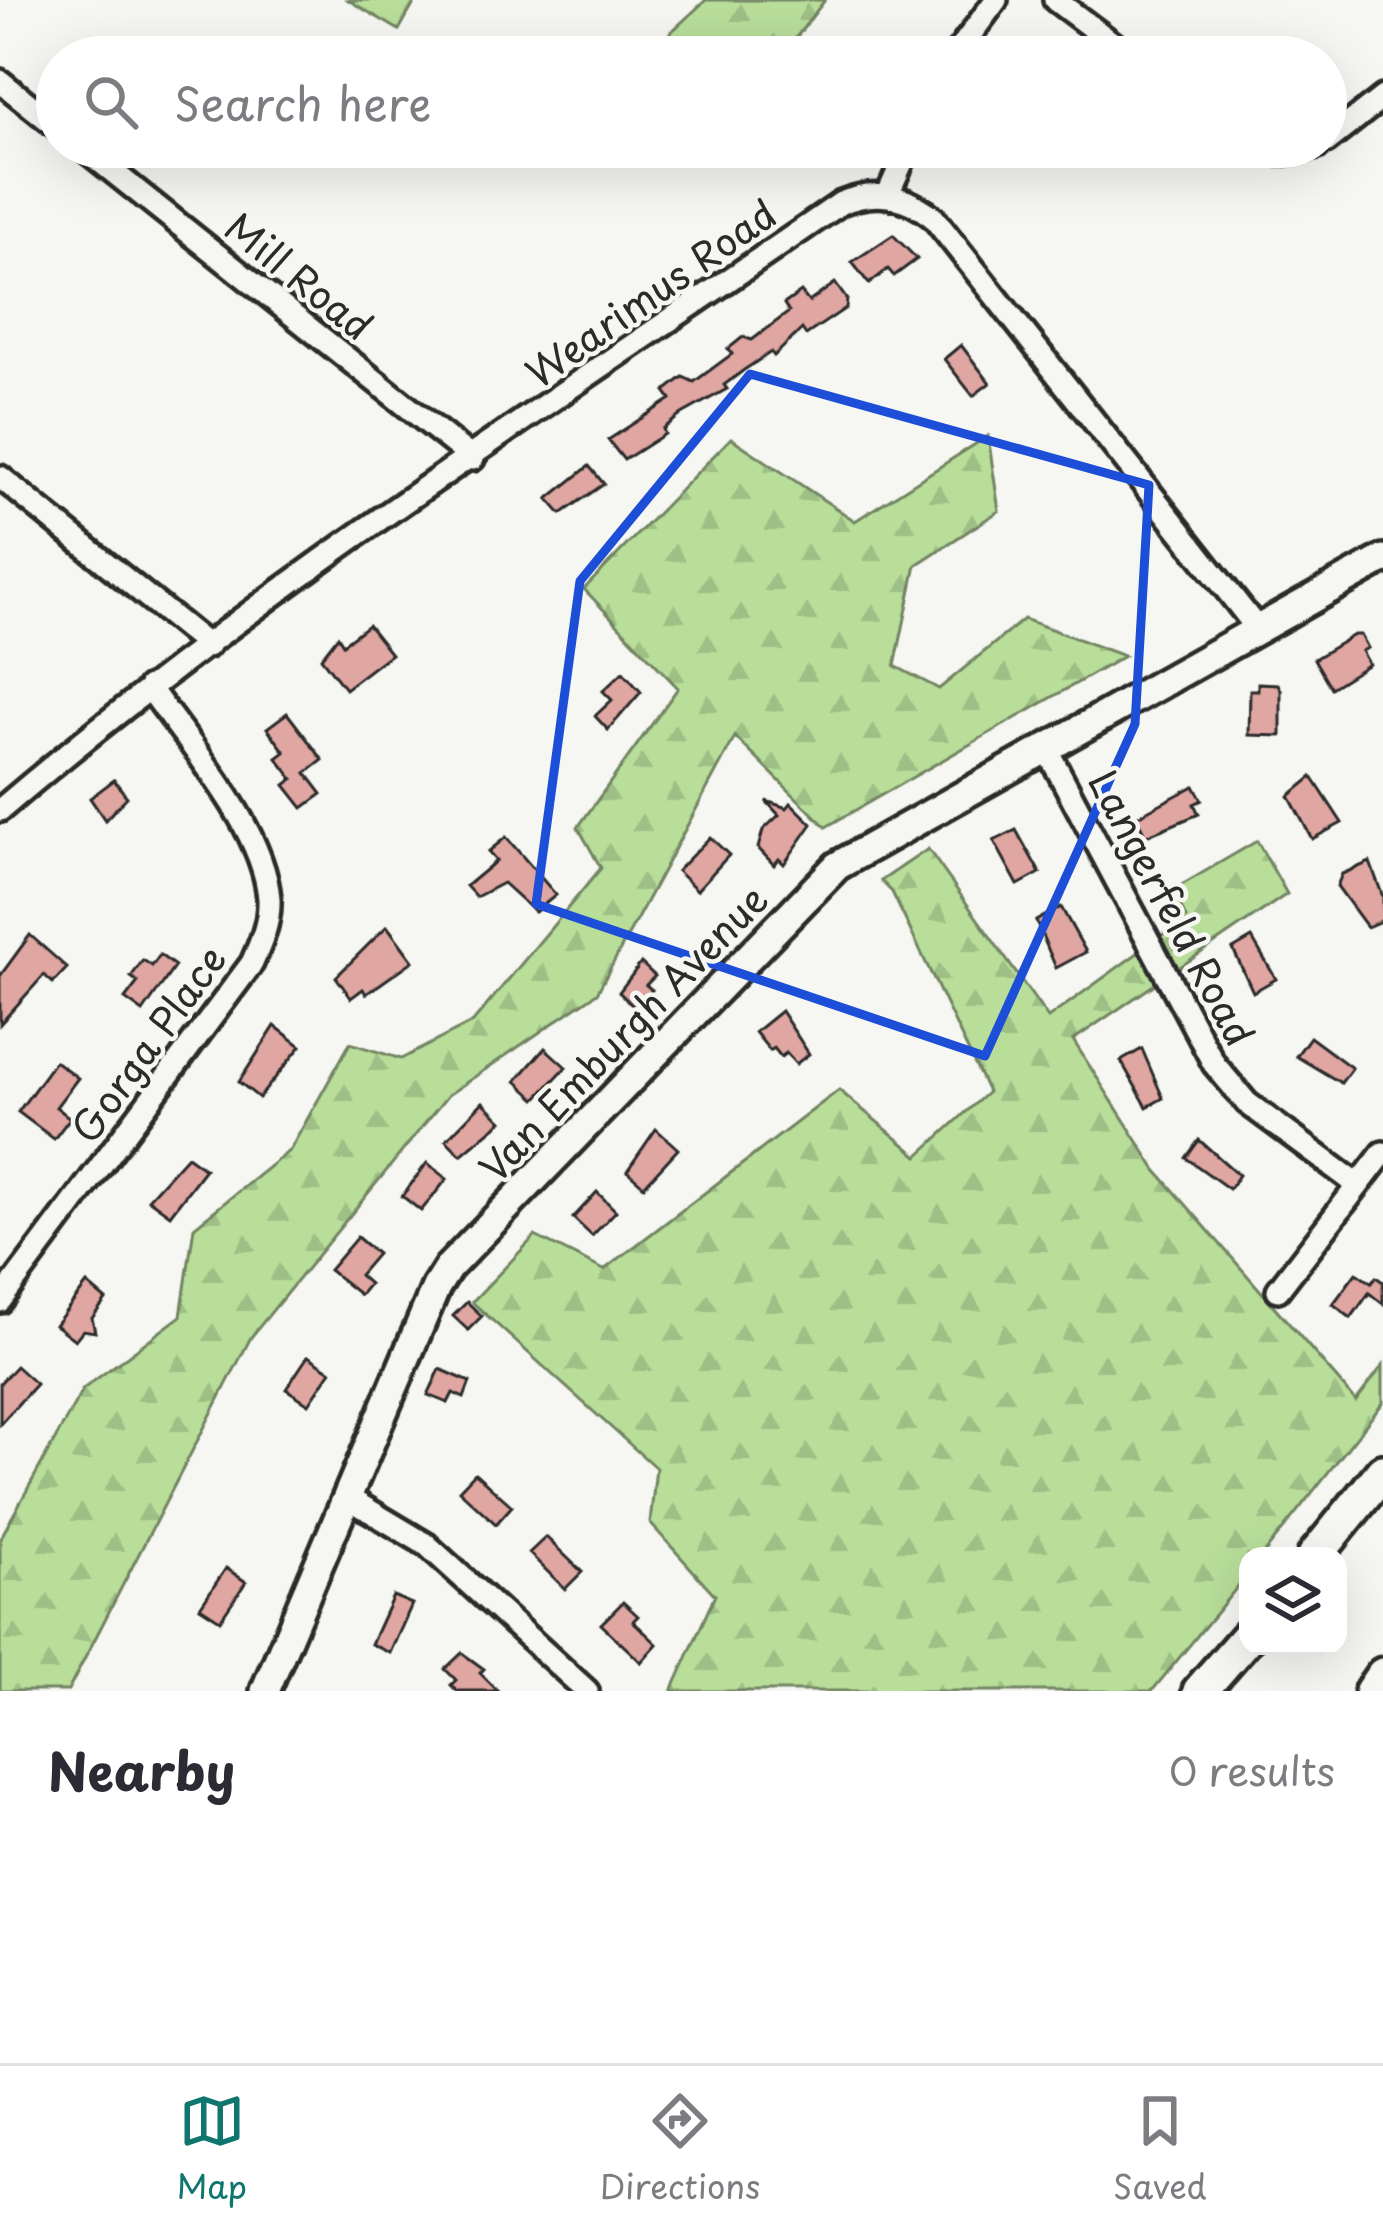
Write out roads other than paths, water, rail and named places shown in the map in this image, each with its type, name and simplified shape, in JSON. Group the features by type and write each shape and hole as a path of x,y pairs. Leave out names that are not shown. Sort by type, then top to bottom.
{"highway":[{"path":"1323,1547 1383,1472"},
{"path":"1200,1691 1239,1646"},
{"path":"1372,1691 1383,1676"}],"main road":[{"name":"Van Emburgh Avenue","path":"265,1691 448,1268 837,866 1383,559"}],"street":[{"path":"969,36 996,0"},
{"path":"1055,0 1103,36"},
{"path":"0,81 36,110"},
{"path":"1347,125 1383,97"},
{"name":"Mill Road","path":"108,168 472,459"},
{"path":"900,168 888,194 932,217 1256,627"},
{"name":"Wearimus Road","path":"0,810 149,687 841,203 888,194"},
{"path":"0,477 208,646"},
{"name":"Gorga Place","path":"0,1301 252,963 268,920 264,874 246,829 149,687"},
{"name":"Langerfeld Road","path":"1046,746 1214,1064 1246,1103 1358,1185"},
{"path":"1278,1290 1383,1153"},
{"path":"350,1499 427,1545 587,1691"}]}
